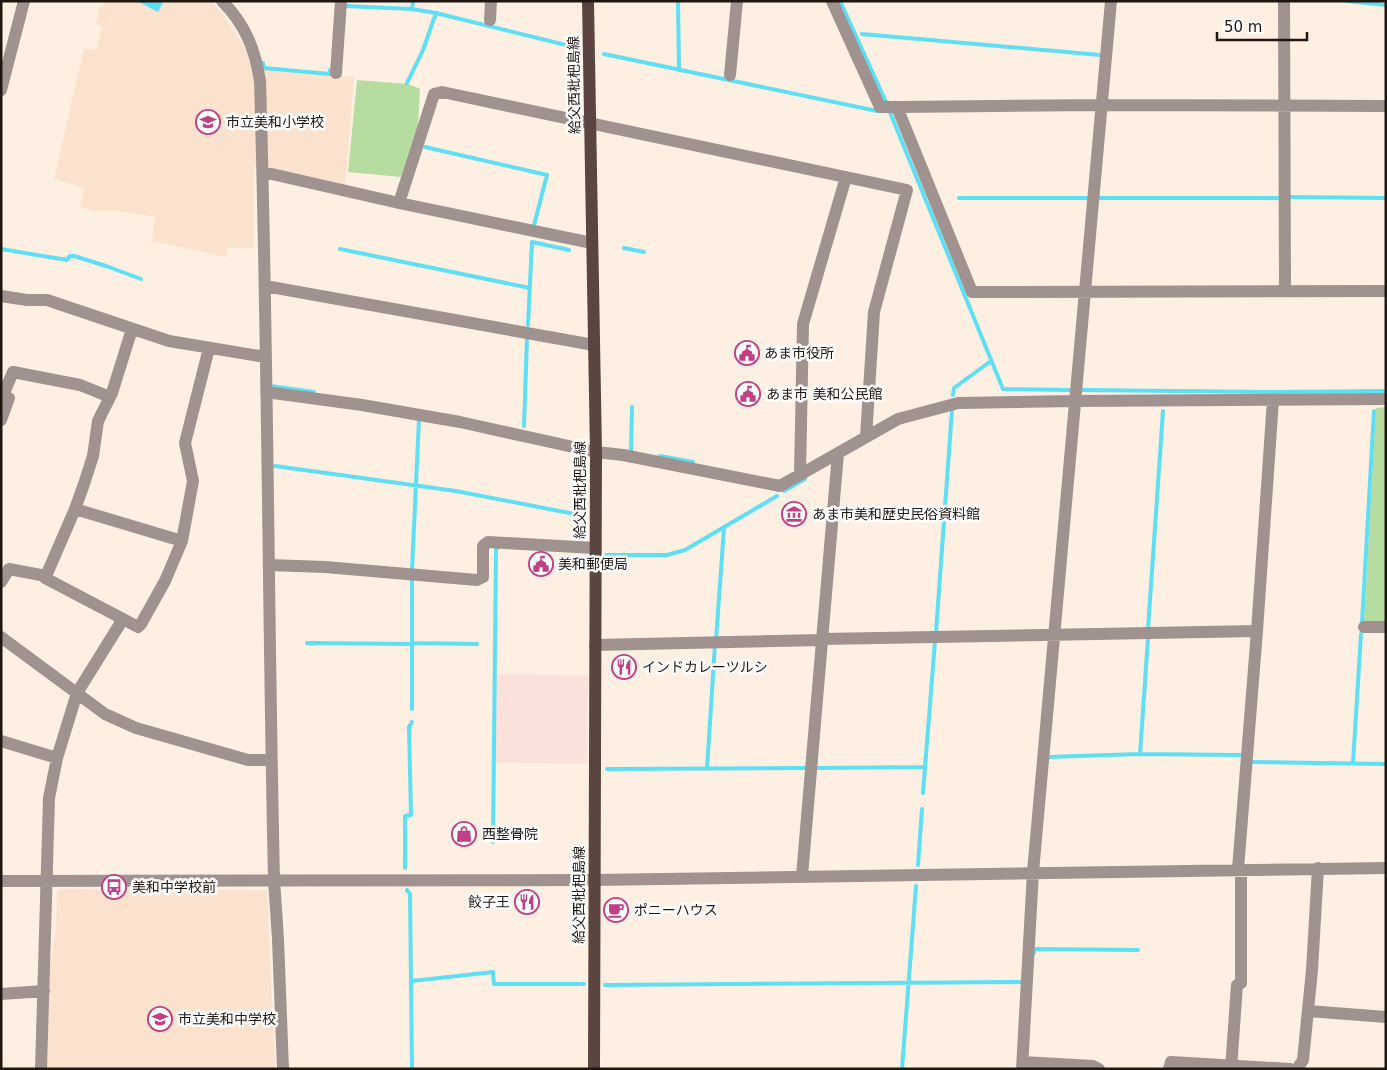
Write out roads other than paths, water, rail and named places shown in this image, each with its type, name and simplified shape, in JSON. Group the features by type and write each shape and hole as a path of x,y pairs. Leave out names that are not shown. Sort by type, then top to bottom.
{"main road":[{"name":"給父西枇杷島線","path":"588,1 596,452 594,1069"}],"street":[{"path":"2,81 24,1"},
{"path":"222,1 242,26 251,43 257,61 260,81 265,286 271,760 274,880 283,1069"},
{"path":"336,74 341,1"},
{"path":"490,20 491,1"},
{"path":"730,75 737,1"},
{"path":"832,1 880,107 1101,105 1386,106"},
{"path":"1099,1069 1093,1066 1023,1065 1033,872 1111,1"},
{"path":"1284,1 1285,291"},
{"path":"399,203 434,94 442,92 846,177 918,188"},
{"path":"896,107 918,188 972,292 1386,291"},
{"path":"263,172 399,203 592,243"},
{"path":"800,474 803,324 846,177"},
{"path":"866,437 874,312 918,188"},
{"path":"265,286 594,345"},
{"path":"1,296 27,300 47,300 169,341 265,357"},
{"path":"46,576 75,509 93,456 98,421 110,397 132,329"},
{"path":"1,582 9,569 46,576 45,578 138,627 141,624 165,581 182,542 193,481 184,443 209,348"},
{"path":"1,420 9,398 2,395 13,372 80,385 110,397"},
{"path":"266,392 362,405 460,422 596,452 624,455 780,486 898,419 958,403 1386,399"},
{"path":"1231,1067 1237,985 1241,983 1240,869 1273,400"},
{"path":"802,876 838,453"},
{"path":"75,509 182,542"},
{"path":"269,565 325,567 477,580 482,577 483,546 488,542 595,548"},
{"path":"41,1069 49,798 57,758 77,693 123,619"},
{"path":"1364,627 1386,626"},
{"path":"595,645 1257,630"},
{"path":"1,637 105,714 136,728 248,760 271,760"},
{"path":"1,741 57,758"},
{"path":"1297,1069 1303,1060 1312,970 1318,868"},
{"path":"1,881 594,880 1386,868"},
{"path":"1,994 44,991"},
{"path":"1308,1011 1386,1016"},
{"path":"1169,1069 1172,1062 1290,1069"}],"water":[{"path":"137,1 164,1 158,12"}],"waterway":[{"path":"412,9 413,1"},
{"path":"678,1 679,70"},
{"path":"840,1 887,104"},
{"path":"1347,1 1386,5"},
{"path":"345,6 412,9 436,13 578,48"},
{"path":"407,83 423,50 436,13"},
{"path":"862,34 1100,55"},
{"path":"604,54 877,111"},
{"path":"263,63 264,68 330,74 330,70"},
{"path":"889,110 1003,389 1070,390"},
{"path":"425,147 547,175 534,225"},
{"path":"1288,197 1386,198"},
{"path":"959,198 1087,198"},
{"path":"1098,198 1280,198"},
{"path":"528,325 532,242 569,250"},
{"path":"624,248 644,252"},
{"path":"1,249 67,260 70,256 74,256 141,279"},
{"path":"340,249 530,288"},
{"path":"524,426 527,338"},
{"path":"953,395 954,388 991,361"},
{"path":"270,386 314,392"},
{"path":"1082,390 1386,391"},
{"path":"631,451 632,407"},
{"path":"936,632 952,410"},
{"path":"1148,629 1163,411"},
{"path":"1364,623 1362,623 1374,411"},
{"path":"412,570 419,419"},
{"path":"660,456 693,462"},
{"path":"275,466 456,491 585,516"},
{"path":"784,491 805,479"},
{"path":"606,555 667,555 685,550 777,496"},
{"path":"716,640 724,528"},
{"path":"493,842 496,548 498,548"},
{"path":"412,580 412,709"},
{"path":"1353,763 1361,634"},
{"path":"1048,757 1140,754 1148,638"},
{"path":"923,793 935,641"},
{"path":"307,643 412,644"},
{"path":"412,643 477,644"},
{"path":"707,769 715,644"},
{"path":"405,868 405,816 411,815 409,727 412,722"},
{"path":"1140,754 1240,755"},
{"path":"1250,762 1386,764"},
{"path":"818,768 925,767"},
{"path":"607,769 805,768"},
{"path":"918,865 922,809"},
{"path":"902,1069 916,886"},
{"path":"407,890 410,894 412,1069"},
{"path":"1034,953 1034,949 1138,950"},
{"path":"412,981 493,972 494,984 584,984"},
{"path":"605,985 1021,982"}],"place":[{"name":"市立美和小学校","path":"208,122"},
{"name":"あま市役所","path":"747,353"},
{"name":"あま市 美和公民館","path":"748,394"},
{"name":"あま市美和歴史民俗資料館","path":"794,514"},
{"name":"美和郵便局","path":"541,564"},
{"name":"インドカレーツルシ","path":"624,667"},
{"name":"西整骨院","path":"464,834"},
{"name":"美和中学校前","path":"114,887"},
{"name":"餃子王","path":"527,902"},
{"name":"ポニーハウス","path":"616,910"},
{"name":"市立美和中学校","path":"160,1019"}]}
